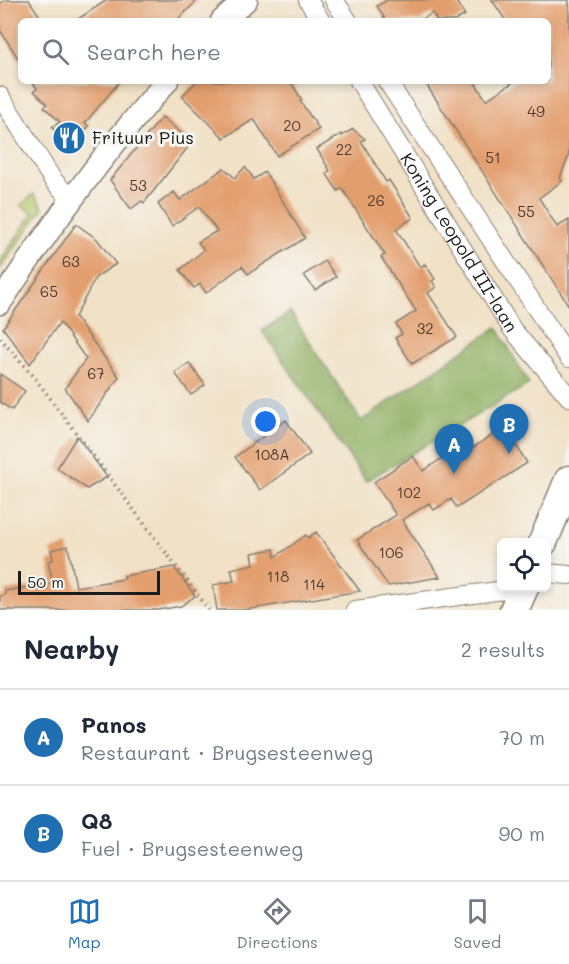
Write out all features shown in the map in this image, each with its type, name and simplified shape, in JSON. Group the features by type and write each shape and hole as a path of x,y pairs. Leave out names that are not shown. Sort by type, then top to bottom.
{"main road":[{"path":"545,538 569,480"},
{"path":"514,610 522,592"}],"street":[{"path":"225,18 246,0"},
{"path":"309,0 319,18"},
{"path":"334,0 346,18"},
{"path":"0,303 71,199 134,118 164,84"},
{"name":"Koning Leopold III-laan","path":"361,84 512,329 569,397"},
{"name":"Koning Leopold III-laan","path":"389,84 569,358"},
{"path":"0,96 53,180 71,199"},
{"path":"551,573 569,575"},
{"path":"355,610 497,591"}],"path":[{"path":"0,338 34,377 209,610"}],"green space":[{"path":"34,194 43,208 0,269 0,262 33,213 21,205"},
{"path":"290,312 361,421 497,327 529,384 366,481 262,331"}],"building":[{"path":"6,0 29,0 41,18 18,18 18,58 0,30 0,3"},
{"path":"107,0 198,0 179,18 80,18"},
{"path":"387,0 455,0 465,15 460,18 435,18 432,13 424,18 384,18 377,6"},
{"path":"492,0 569,0 569,155 560,178 562,181 539,198 557,227 569,220 569,306 426,84 476,84 486,100 510,84 551,84 551,18 504,18"},
{"path":"34,84 118,84 85,123 89,126 73,144 63,144 52,127 60,122 44,107 47,104 34,91 37,89"},
{"path":"194,84 292,84 302,100 300,101 319,129 277,156 254,119 224,138 182,96"},
{"path":"162,117 192,142 144,203 142,201 131,209 110,180"},
{"path":"353,129 365,139 361,141 386,182 389,180 413,218 396,229 420,267 425,264 435,279 432,281 436,287 428,293 457,337 412,364 395,338 402,334 396,324 416,311 381,257 385,255 342,188 338,191 326,173 330,171 317,149"},
{"path":"245,167 254,179 265,172 305,238 248,274 242,266 206,293 200,284 194,288 180,270 204,250 198,242 217,231 199,207 172,226 158,204 174,192 180,200 224,168 235,178"},
{"path":"76,224 97,239 116,264 96,277 75,317 119,377 88,421 65,388 86,359 60,322 30,364 3,328"},
{"path":"325,261 336,277 315,290 304,275"},
{"path":"189,363 205,385 191,395 175,373"},
{"path":"0,374 25,391 12,410 0,402"},
{"path":"286,420 310,454 260,490 235,457"},
{"path":"505,427 527,463 457,508 451,499 434,510 429,503 402,520 440,577 388,586 357,540 396,515 374,482 413,456 423,471 454,450 458,457"},
{"path":"77,436 107,477 87,489 57,468"},
{"path":"316,532 360,591 245,610 217,610 213,585 234,581 231,569 254,564 252,553 274,549 275,557 306,535 308,538"},
{"path":"68,546 76,587 174,567 195,596 181,606 158,610 0,610 0,596 5,595 5,591 53,583 48,561 53,560 51,550"}],"place":[{"name":"Frituur Pius","path":"69,138"},
{"name":"Q8","path":"509,454"},
{"name":"Panos","path":"454,474"}]}
